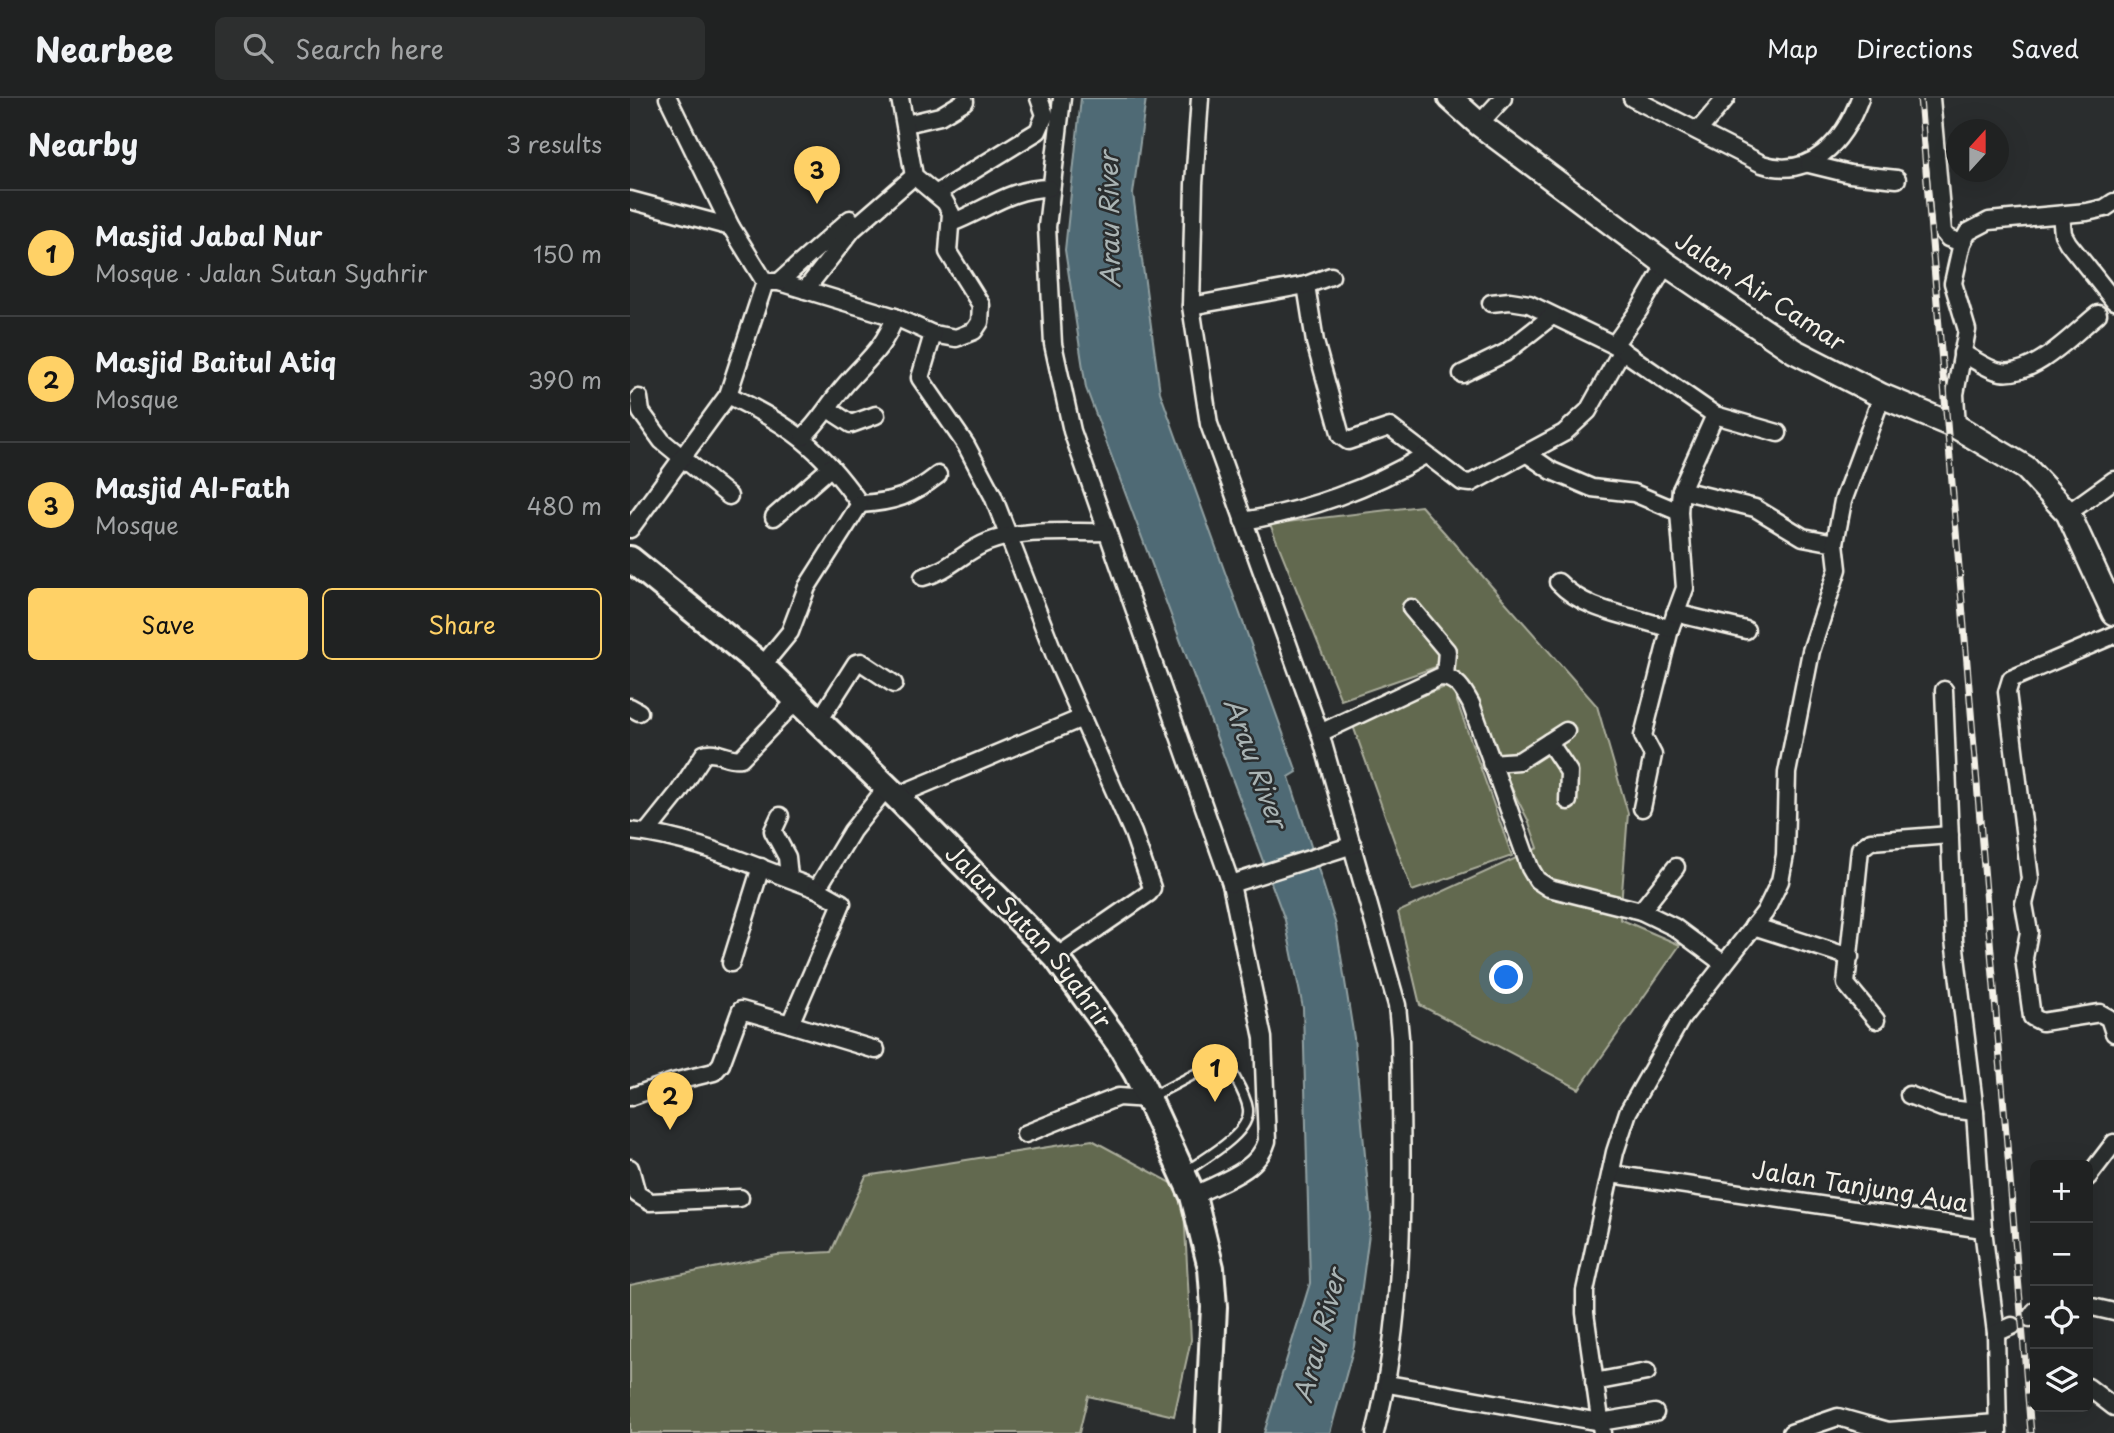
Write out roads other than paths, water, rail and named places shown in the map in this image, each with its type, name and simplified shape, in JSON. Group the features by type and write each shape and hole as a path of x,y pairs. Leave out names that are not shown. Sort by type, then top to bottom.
{"main road":[{"name":"Jalan Air Camar","path":"1450,98 1479,124 1666,264 1794,351 1882,396 1957,427 2026,468 2068,513 2114,613"},
{"name":"Jalan Sutan Syahrir","path":"630,559 762,666 892,792 1056,957 1127,1056 1188,1185 1211,1268 1214,1307 1206,1432"}],"street":[{"path":"668,98 731,227 772,282 805,289 895,317 933,334 956,338 966,336 974,331 982,313 977,297 948,252 951,213 937,194 914,176 901,98"},
{"path":"937,194 1038,131 1045,115 1039,98"},
{"path":"1062,98 1049,188 1047,227 1053,344 1072,430 1231,884 1263,1038 1264,1152 1253,1165 1188,1185"},
{"path":"1200,98 1194,184 1191,306 1209,424 1320,733 1391,976 1399,1029 1402,1206 1388,1384 1375,1433"},
{"path":"1479,124 1503,98"},
{"path":"1632,98 1774,168 1785,169 1809,164 1824,156 1855,111 1860,98"},
{"path":"1698,131 1726,98"},
{"path":"1931,98 1942,232 1948,238 1962,243"},
{"path":"906,124 940,116 965,101"},
{"path":"1809,164 1850,174 1897,179"},
{"path":"805,289 853,229 914,176"},
{"path":"951,222 972,215 1012,192 1049,188"},
{"path":"1957,427 1955,394 1967,330 1954,294 1962,243 1972,229 1989,221 2061,215 2105,208 2114,202"},
{"path":"631,205 731,227"},
{"path":"2061,215 2068,243 2114,301"},
{"path":"630,529 728,395 772,282 853,216"},
{"path":"1306,285 1315,342 1341,436 1348,441 1357,440 1390,427 1462,482 1471,483 1564,433 1588,411 1618,347 1666,264"},
{"path":"1191,306 1306,285 1331,276"},
{"path":"1491,303 1510,301 1529,304 1618,347 1715,415 1778,433"},
{"path":"1962,353 2001,372 2024,369 2048,356 2098,314"},
{"path":"1462,374 1504,354 1552,316"},
{"path":"803,437 828,409 838,393 888,339 895,317"},
{"path":"933,334 920,378 966,444 993,496 1133,833 1152,888 1149,894 1056,957"},
{"path":"728,395 778,420 803,437 860,504"},
{"path":"1601,1427 1585,1291 1620,1133 1634,1100 1681,1019 1770,905 1782,874 1787,773 1811,651 1838,569 1835,543 1843,501 1882,396"},
{"path":"639,398 641,412 655,433 729,496"},
{"path":"828,409 851,424 876,415"},
{"path":"1642,808 1653,755 1643,736 1670,629 1685,588 1679,512 1681,490 1715,415"},
{"path":"1526,453 1552,471 1592,488 1634,494 1679,512"},
{"path":"1243,521 1287,513 1381,480 1425,455"},
{"path":"774,517 831,467"},
{"path":"860,504 892,500 914,493 938,475"},
{"path":"2068,513 2114,480"},
{"path":"1681,490 1755,508 1803,537 1835,543"},
{"path":"762,666 790,632 807,587 860,504"},
{"path":"923,577 946,570 980,545 1009,536 1107,532"},
{"path":"1558,582 1571,595 1595,606 1670,629"},
{"path":"1411,608 1447,651 1445,676"},
{"path":"1675,613 1746,630"},
{"path":"2114,635 2011,679 2007,692 2030,879 2024,904 2029,932 2024,958 2032,1017 2042,1022 2100,1013 2109,1018 2114,1033"},
{"path":"819,721 856,663 861,662 894,684"},
{"path":"1320,733 1445,676"},
{"path":"1445,676 1458,683 1468,700 1537,880 1549,888 1641,911 1674,927 1724,964"},
{"path":"1944,691 1954,940 1975,1112 1983,1229"},
{"path":"638,831 679,792 704,754 712,752 729,759 741,758 797,699"},
{"path":"817,889 852,831 892,792 1083,718"},
{"path":"1491,763 1519,761 1566,731"},
{"path":"1549,742 1569,772 1568,801"},
{"path":"780,816 773,831 787,857 789,877"},
{"path":"638,831 699,843 789,877 842,903 790,1024"},
{"path":"1876,1020 1846,986 1860,849 1871,841 1950,835"},
{"path":"1231,884 1353,845"},
{"path":"731,964 761,867"},
{"path":"1641,911 1676,867"},
{"path":"1754,926 1850,957"},
{"path":"630,1097 673,1082 715,1072 721,1064 741,1010 876,1049"},
{"path":"1909,1095 1950,1110 1975,1112"},
{"path":"1025,1134 1118,1097 1149,1098"},
{"path":"2093,1170 2114,1143"},
{"path":"630,1168 637,1194 650,1202 740,1198"},
{"name":"Jalan Tanjung Aua","path":"1611,1174 1983,1229 1996,1333 1998,1428"},
{"path":"2093,1307 2114,1312"},
{"path":"1996,1333 2012,1326"},
{"path":"1594,1382 1647,1372"},
{"path":"1388,1384 1601,1427 1655,1413"},
{"path":"2093,1391 2114,1407"},
{"path":"1791,1433 1838,1417 1888,1432 1998,1428"}],"lane":[{"path":"1149,1098 1220,1061 1227,1064 1246,1102 1248,1115 1240,1132 1188,1185"}],"water":[{"name":"Arau River","path":"1081,98 1146,98 1133,194 1160,392 1297,772 1289,777 1336,925 1354,1038 1371,1219 1354,1346 1330,1433 1264,1433 1310,1283 1303,1008 1285,920 1086,388 1065,250"}],"railway":[{"path":"1920,98 2031,1433"}],"place":[{"name":"Masjid Al-Fath","path":"817,204"},
{"name":"Masjid Jabal Nur","path":"1215,1102"},
{"name":"Masjid Baitul Atiq","path":"670,1130"}]}
